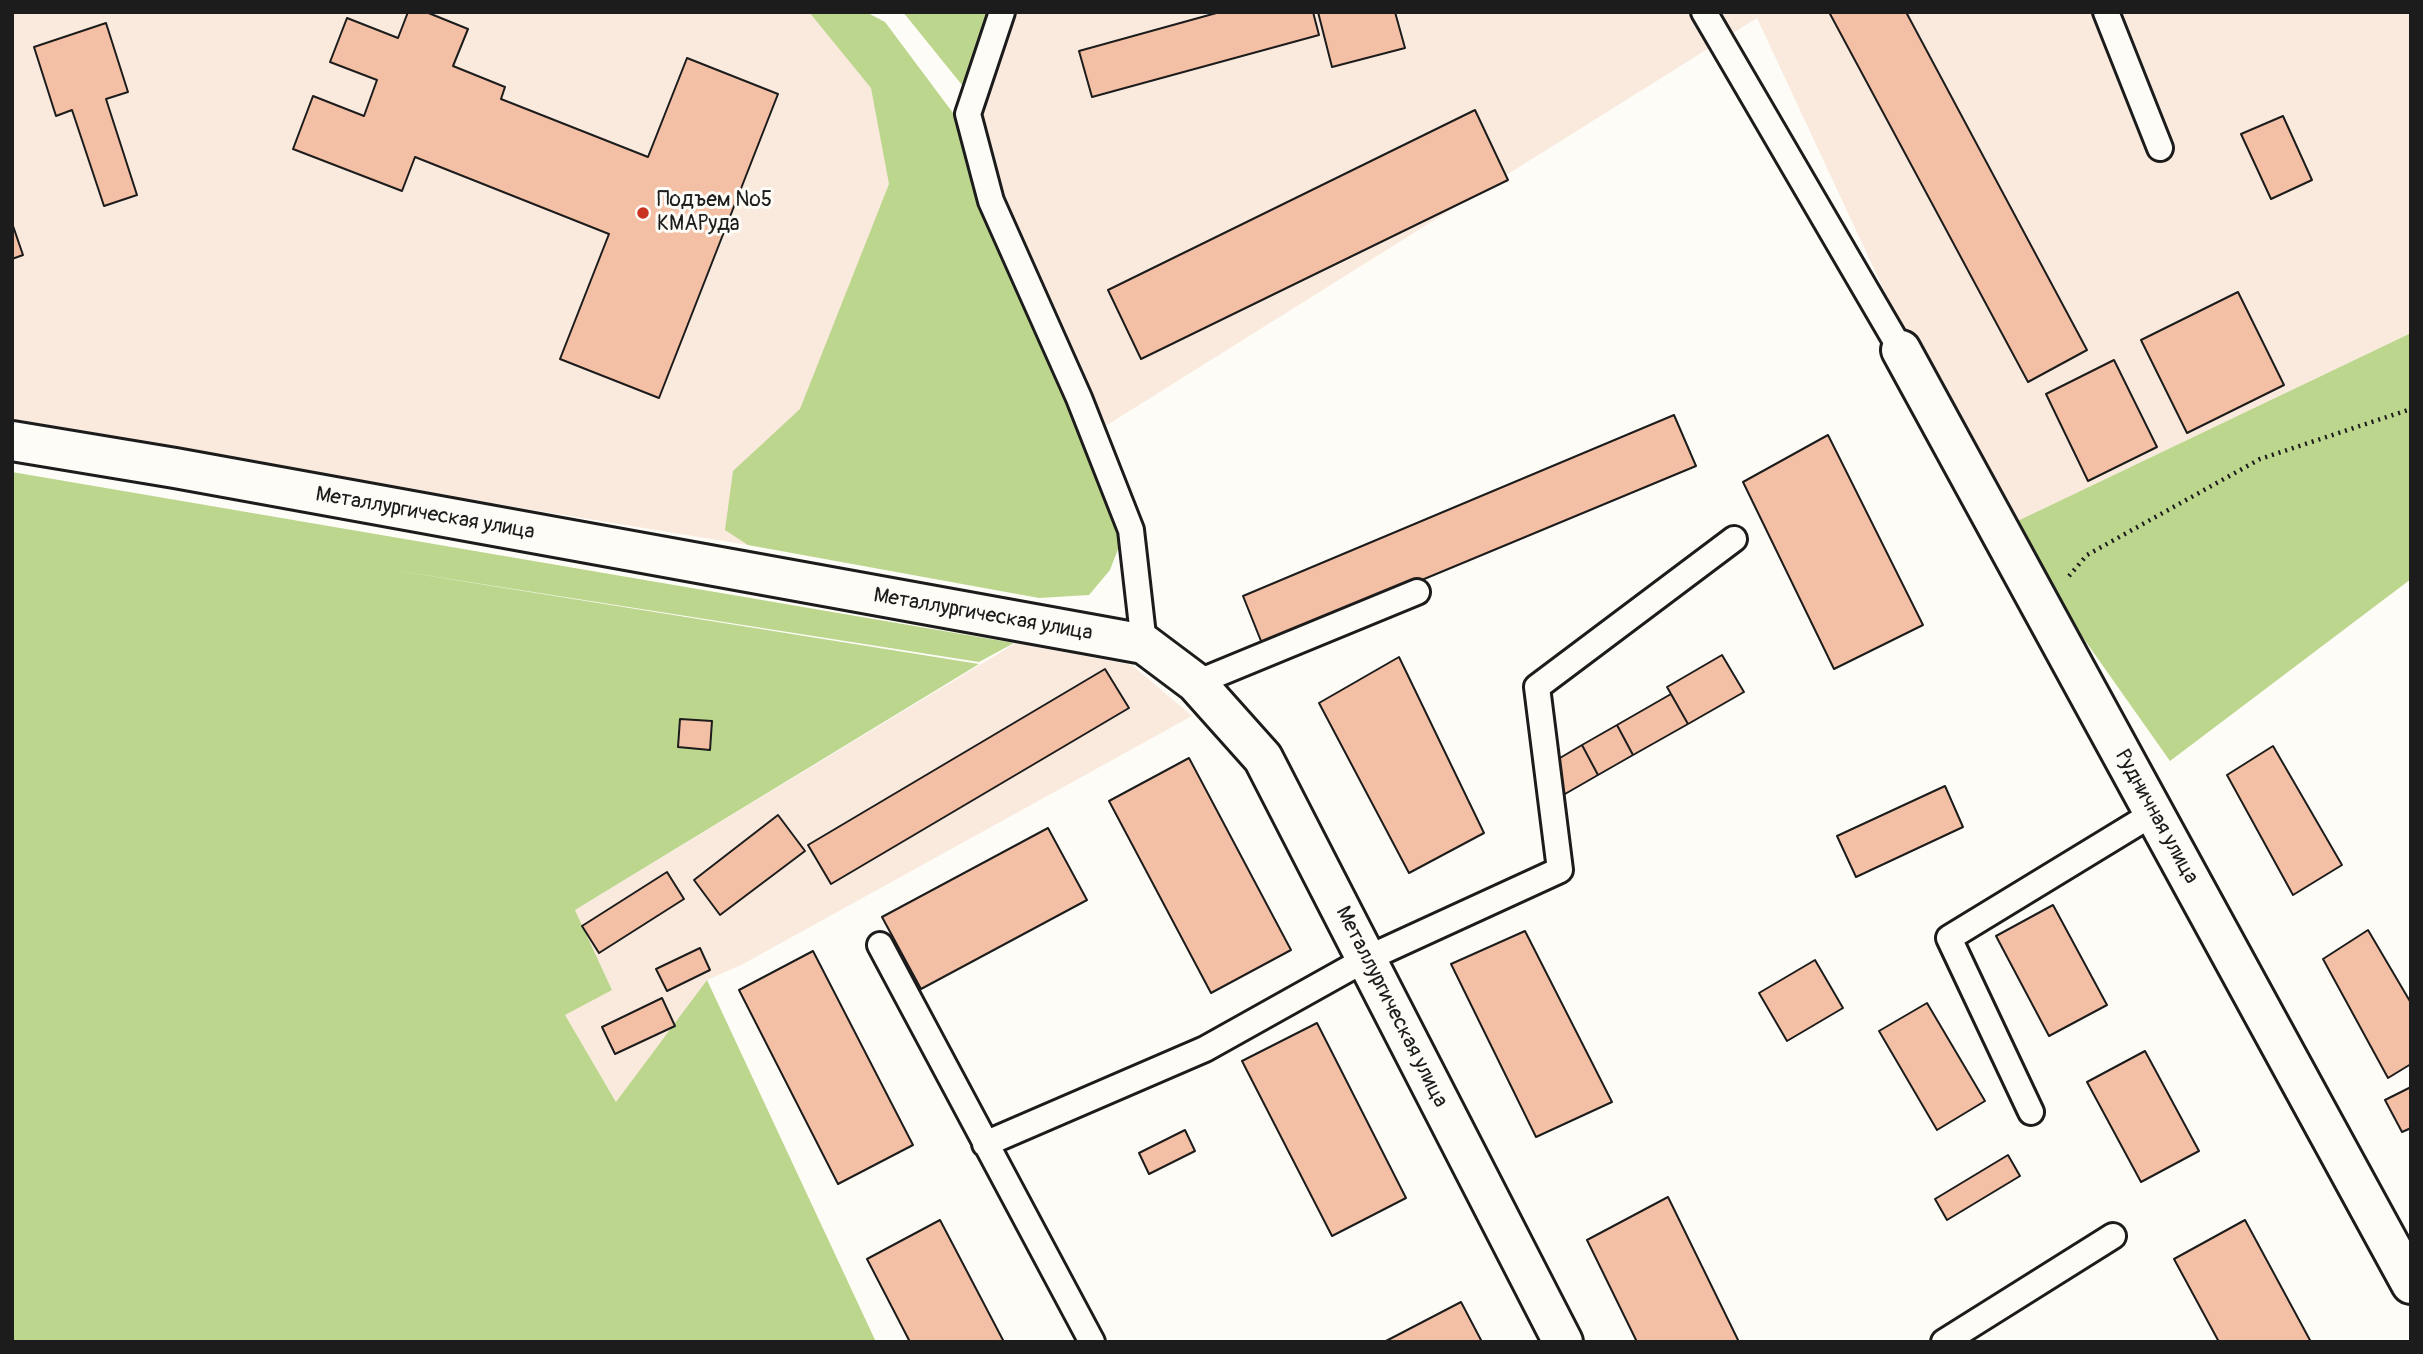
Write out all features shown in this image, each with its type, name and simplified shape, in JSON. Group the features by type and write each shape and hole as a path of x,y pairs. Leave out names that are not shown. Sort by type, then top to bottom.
{"street":[{"name":"Рудничная улица","path":"1901,350 2411,1284"},
{"name":"Металлургическая улица","path":"12,441 203,473 1144,645 1196,683 1262,758 1563,1342"}],"lane":[{"path":"1002,12 968,114 990,201 1079,398 1131,530 1144,645"},
{"path":"1704,12 1901,350"},
{"path":"2106,12 2161,148"},
{"path":"985,1144 1205,1049 1366,959 1560,870 1537,687 1734,539"},
{"path":"1196,683 1417,592"},
{"path":"2031,1112 1949,938 2154,813"},
{"path":"880,945 1092,1342"},
{"path":"1944,1342 2113,1236"}],"path":[{"path":"2041,607 2087,555 2260,458 2411,409"}],"shaded area":[{"path":"12,12 820,12 882,84 904,171 748,545 12,425"},
{"path":"1014,12 2411,12 2411,333 2005,527 1897,318 1757,18 1080,442 971,186 952,113 987,46 1018,15"},
{"path":"1016,643 1132,665 1192,716 743,964 707,980 617,1103 564,1014 612,990 575,910"}],"green space":[{"path":"809,12 866,12 885,22 959,121 976,202 1112,508 1120,544 1110,570 1089,595 1039,598 748,545 725,530 733,471 800,409 889,184 871,88"},
{"path":"903,12 999,12 966,90"},
{"path":"2411,333 2411,579 2170,761 2005,527"},
{"path":"12,472 1014,643 979,662 380,568 979,664 575,910 612,990 565,1015 616,1102 707,980 876,1342 12,1342"}],"building":[{"name":"Подъем №5 КМАРуда","path":"408,12 426,12 468,29 453,66 505,87 501,99 648,157 687,58 778,94 659,398 560,359 609,234 415,157 402,191 293,149 313,96 364,116 377,80 330,62 347,18 398,38"},
{"path":"1220,12 1313,12 1319,35 1092,97 1079,51"},
{"path":"1318,12 1395,12 1405,48 1332,67"},
{"path":"1829,12 1906,12 2087,350 2028,382"},
{"path":"106,23 128,92 106,99 137,195 104,206 72,110 56,116 34,47"},
{"path":"1475,110 1508,180 1141,359 1108,290"},
{"path":"2283,116 2312,180 2271,199 2241,134"},
{"path":"12,223 23,255 12,259"},
{"path":"2238,292 2284,385 2187,433 2141,340"},
{"path":"2114,360 2157,447 2088,481 2046,394"},
{"path":"1674,415 1696,466 1263,646 1243,596"},
{"path":"1828,435 1923,625 1834,669 1743,482"},
{"path":"1722,655 1744,692 1688,724 1667,687"},
{"path":"1399,657 1484,833 1409,873 1319,703"},
{"path":"1105,669 1129,708 831,884 808,845"},
{"path":"1671,694 1688,724 1633,755 1617,725"},
{"path":"680,719 712,721 710,750 678,747"},
{"path":"1617,725 1633,755 1598,775 1582,745"},
{"path":"1582,745 1598,775 1565,794 1548,765"},
{"path":"2273,746 2342,865 2293,895 2227,775"},
{"path":"1189,758 1291,950 1211,993 1109,801"},
{"path":"1945,786 1963,827 1856,877 1837,836"},
{"path":"778,815 805,851 720,915 694,880"},
{"path":"1048,828 1087,900 921,989 882,917"},
{"path":"667,872 684,899 599,953 582,926"},
{"path":"2053,905 2107,1005 2049,1036 1996,936"},
{"path":"2368,930 2411,1003 2411,1064 2388,1078 2323,959"},
{"path":"1525,931 1612,1102 1536,1137 1451,964"},
{"path":"700,948 710,970 667,991 656,969"},
{"path":"813,951 913,1145 838,1184 739,990"},
{"path":"1815,960 1843,1008 1787,1041 1759,993"},
{"path":"662,998 675,1026 615,1054 602,1027"},
{"path":"1927,1003 1985,1101 1937,1130 1879,1031"},
{"path":"1317,1023 1406,1198 1332,1236 1242,1061"},
{"path":"2145,1051 2199,1151 2141,1182 2087,1082"},
{"path":"2411,1087 2411,1128 2402,1132 2385,1100"},
{"path":"1185,1130 1195,1151 1149,1174 1139,1153"},
{"path":"2008,1155 2020,1176 1947,1220 1935,1199"},
{"path":"1668,1197 1739,1342 1637,1342 1587,1240"},
{"path":"940,1220 1004,1342 910,1342 867,1259"},
{"path":"2245,1220 2311,1342 2219,1342 2174,1259"},
{"path":"1461,1302 1482,1342 1386,1342 1386,1341"}],"place":[{"name":"Подъем №5 КМАРуда","path":"643,213"}]}
